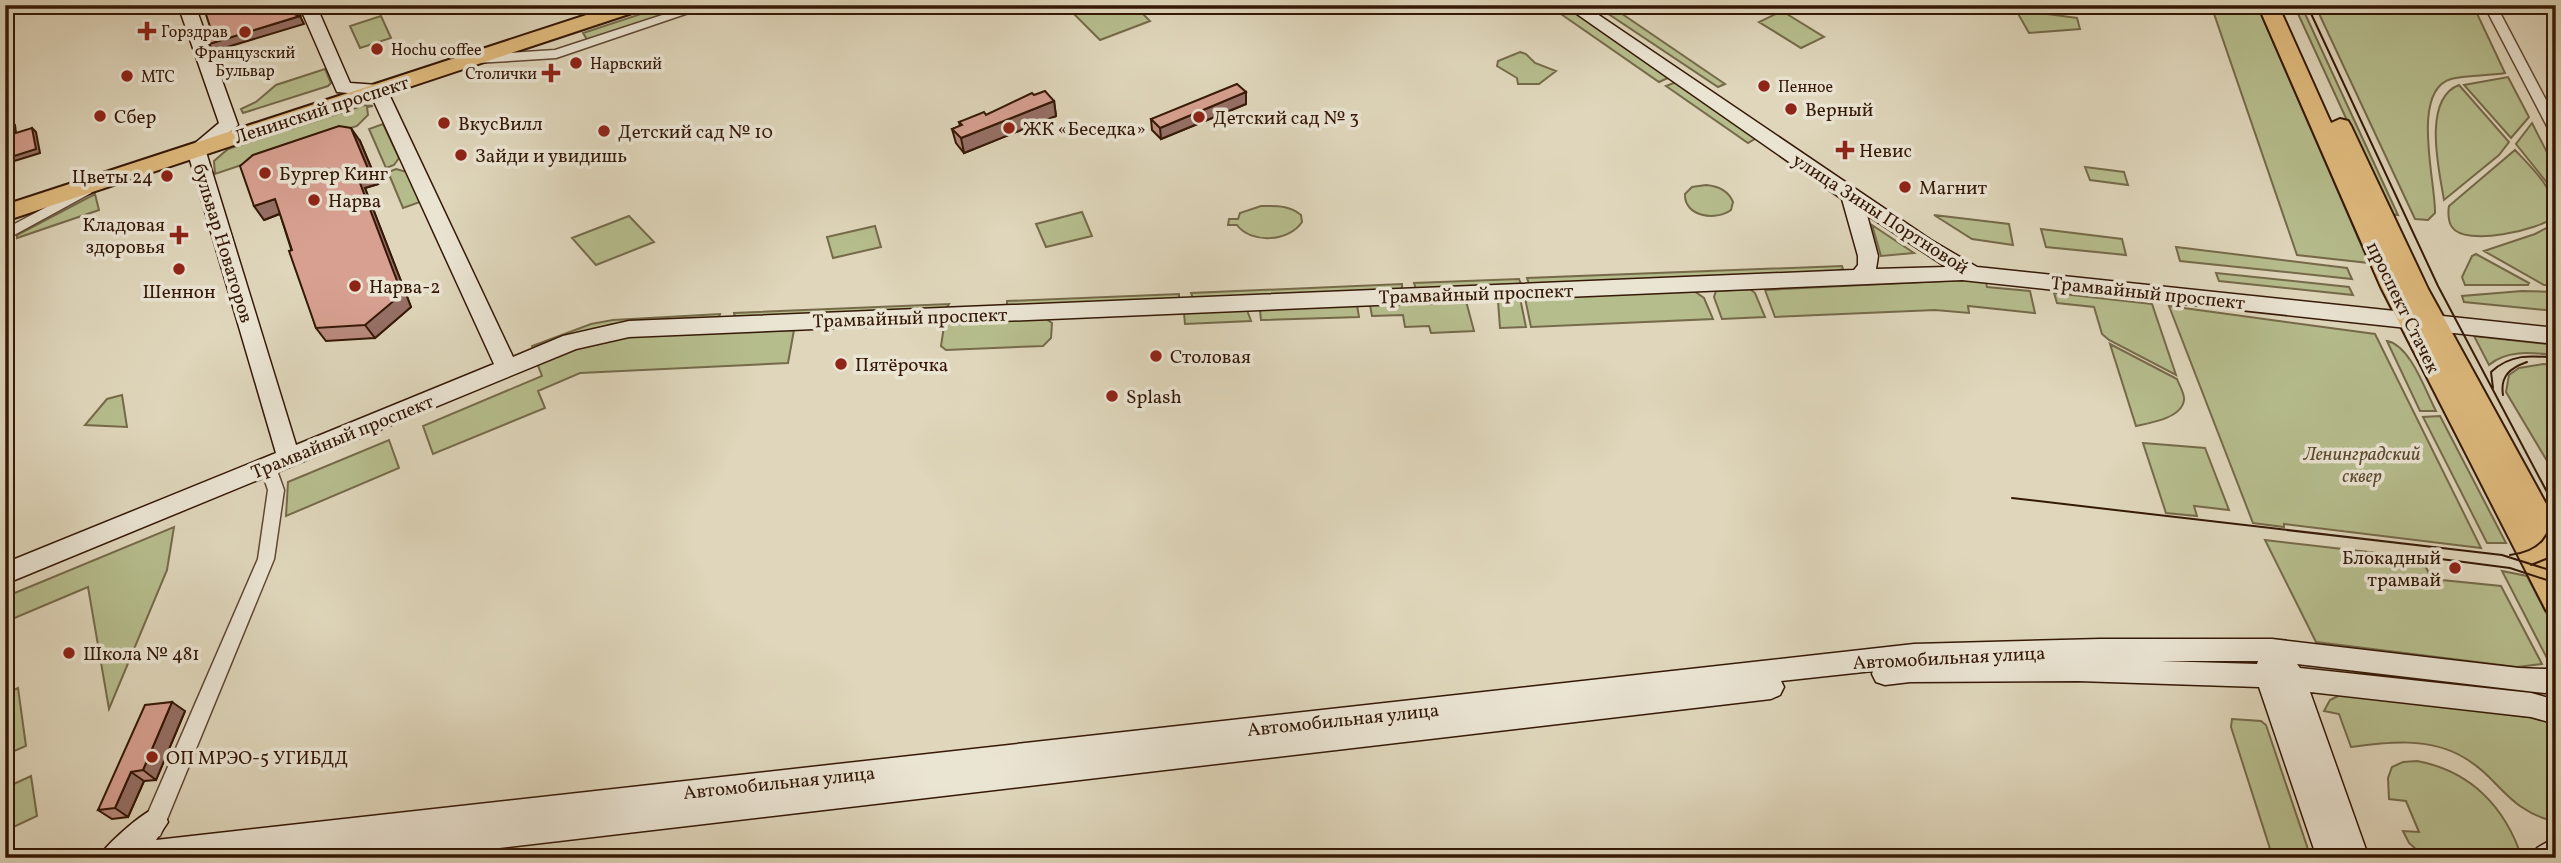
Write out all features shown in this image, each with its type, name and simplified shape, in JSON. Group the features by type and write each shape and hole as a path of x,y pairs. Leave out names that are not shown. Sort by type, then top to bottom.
{"main road":[{"path":"186,5 231,132"},
{"path":"307,5 345,94"},
{"name":"Ленинский проспект","path":"5,197 231,132 597,5"},
{"name":"Ленинский проспект","path":"345,94 378,90 637,5"},
{"name":"улица Зины Портновой","path":"1572,5 1851,195 1963,266"},
{"name":"улица Зины Портновой","path":"1587,5 1963,266"},
{"name":"проспект Стачек","path":"2268,5 2556,601"},
{"name":"проспект Стачек","path":"2285,5 2396,249 2418,315 2556,548"},
{"path":"378,90 507,368"},
{"name":"Ленинский проспект","path":"5,213 196,150 231,132"},
{"name":"бульвар Новаторов","path":"196,150 279,462"},
{"path":"1851,195 1868,257 1868,266 1861,276"},
{"name":"Трамвайный проспект","path":"5,574 507,368 582,339 629,329 1861,276 1963,266 2418,315"},
{"path":"2418,315 2556,322"},
{"path":"2418,315 2556,336"},
{"name":"Автомобильная улица","path":"132,858 175,850 1914,655 2100,650 2277,668 2531,705 2556,712"},
{"path":"2277,668 2331,858"},
{"path":"2277,668 2355,858"},
{"name":"Автомобильная улица","path":"314,858 479,835 1910,671 2277,668 2545,681 2556,677"},
{"path":"113,858 136,841 154,822"},
{"path":"422,858 479,835"},
{"path":"2547,858 2556,851"}],"street":[{"path":"473,59 556,54 706,5"},
{"path":"2490,5 2556,132"},
{"path":"5,235 102,181"},
{"name":"бульвар Новаторов","path":"154,822 266,559 279,462"},
{"path":"154,822 153,838 159,845 175,850"}],"green space":[{"path":"668,5 696,5 588,41 583,33"},
{"path":"1065,5 1134,5 1150,21 1100,40"},
{"path":"1548,5 1565,5 1670,77 1659,82"},
{"path":"1595,5 1609,5 1725,84 1718,87"},
{"path":"2211,5 2257,5 2369,263 2297,255"},
{"path":"2294,5 2301,5 2398,215 2390,214"},
{"path":"2315,5 2473,5 2505,73 2451,79 2439,87 2431,101 2428,139 2435,213 2428,220 2415,219"},
{"path":"2016,10 2077,18 2080,29 2029,33"},
{"path":"1782,11 1824,37 1801,48 1759,22"},
{"path":"381,16 391,38 360,48 350,26"},
{"path":"1520,52 1535,63 1556,71 1539,84 1518,84 1517,78 1497,66 1498,61"},
{"path":"325,69 331,83 328,86 243,113 241,109 256,102 276,85"},
{"path":"2508,77 2529,117 2511,138 2464,85"},
{"path":"1676,82 1758,137 1748,143 1666,86"},
{"path":"2459,85 2509,142 2499,155 2444,200 2437,154 2437,120 2440,105 2448,93"},
{"path":"365,105 373,106 367,107 368,115 357,126 215,174 214,161 228,149"},
{"path":"2532,123 2556,170 2556,194 2516,144"},
{"path":"383,124 399,158 394,165 386,168 369,129"},
{"path":"2515,150 2548,188 2556,216 2535,226 2503,234 2471,236 2460,233 2451,225 2449,206"},
{"path":"2085,167 2124,172 2128,185 2090,180"},
{"path":"396,169 407,172 420,202 403,208 388,172"},
{"path":"1706,185 1728,194 1733,202 1731,210 1710,216 1690,208 1685,194 1692,187"},
{"path":"95,194 99,210 17,238 17,235"},
{"path":"1261,206 1292,209 1301,215 1302,222 1288,234 1270,238 1260,238 1243,231 1237,225 1228,225 1229,219 1238,219 1240,213"},
{"path":"1082,212 1092,236 1046,247 1036,224"},
{"path":"1934,215 2009,224 2013,245 1972,239"},
{"path":"629,216 654,242 596,265 572,238"},
{"path":"2556,223 2556,285 2544,285 2484,251 2535,234"},
{"path":"1872,225 1914,253 1881,256"},
{"path":"875,226 881,247 833,258 827,237"},
{"path":"2041,229 2122,239 2126,255 2046,247"},
{"path":"2176,247 2347,268 2352,279 2180,261"},
{"path":"2476,254 2529,283 2528,285 2465,285 2462,277 2472,256"},
{"path":"1842,266 1843,269 1837,271 1529,284 1527,278"},
{"path":"2216,273 2349,287 2353,295 2219,281"},
{"path":"1519,279 1521,284 1416,289 1414,283"},
{"path":"1965,280 1986,282 1987,287 2030,291 2035,313 1968,306 1969,313 1935,310 1775,317 1765,290"},
{"path":"1402,284 1402,289 1193,298 1191,293"},
{"path":"1750,289 1755,293 1765,317 1722,319 1714,297 1716,291"},
{"path":"1694,291 1704,298 1713,319 1531,327 1525,298"},
{"path":"2522,291 2556,292 2556,311 2464,302 2462,296"},
{"path":"2054,293 2152,304 2176,375 2109,340 2102,334 2094,307 2057,303"},
{"path":"1179,294 1179,299 1007,306 1007,301"},
{"path":"1520,298 1526,327 1500,328 1498,301"},
{"path":"1466,301 1474,331 1431,333 1429,326 1405,327 1403,315 1372,316 1370,305"},
{"path":"949,304 946,309 735,318 734,313"},
{"path":"1357,305 1359,317 1261,320 1260,310"},
{"name":"Ленинградский сквер","path":"2169,306 2375,334 2481,548 2284,524 2284,527 2253,523"},
{"path":"1247,310 1251,321 1185,324 1184,313"},
{"path":"720,314 719,318 613,324 569,336 534,351 532,346 591,324 613,320"},
{"path":"1046,319 1052,323 1051,338 1043,346 946,350 941,346 944,326 948,323"},
{"path":"794,330 788,363 580,373 538,391 545,408 433,454 423,426 542,376 537,363 572,349 629,336"},
{"path":"2474,336 2556,345 2556,355 2512,354 2489,365"},
{"path":"2387,341 2395,344 2410,359 2436,411 2420,411"},
{"path":"2110,344 2177,379 2184,398 2178,411 2164,419 2136,426"},
{"path":"2556,365 2556,476 2506,392 2509,375 2519,368"},
{"path":"122,395 127,427 85,425 107,399"},
{"path":"2440,416 2506,543 2487,543 2423,417"},
{"path":"389,440 399,468 286,516 288,482"},
{"path":"2143,443 2205,448 2229,510 2194,506 2197,516 2166,513"},
{"path":"174,527 167,570 109,709 88,587 5,622 5,597"},
{"path":"2265,540 2421,558 2432,579 2501,586 2542,664 2517,667 2316,642"},
{"path":"2502,571 2527,576 2556,632 2556,664 2551,666"},
{"path":"18,688 26,746 5,755 5,694"},
{"path":"2342,694 2529,717 2556,723 2556,822 2539,817 2514,802 2476,765 2450,751 2436,746 2408,743 2351,747 2339,714 2324,711 2330,700"},
{"path":"2232,719 2261,721 2266,725 2311,858 2273,858 2231,727"},
{"path":"2417,761 2454,773 2483,794 2506,823 2522,858 2426,858 2409,843 2403,831 2419,832 2406,801 2389,799 2388,778 2392,767 2403,762"},
{"path":"31,776 37,816 5,831 5,788"}],"building":[{"name":"Французский Бульвар","path":"203,5 283,5 285,11 300,16 209,44 208,39 212,33"},
{"path":"1237,84 1246,92 1160,128 1151,119"},
{"path":"1045,91 1054,101 961,138 952,129 962,125 959,122 984,112 986,115 1032,93 1034,95"},
{"path":"15,125 16,133 32,128 36,149 5,159 5,128"},
{"path":"339,126 351,128 369,171 357,175 402,294 365,325 316,328 289,251 292,250 275,199 254,206 240,166 253,155"},
{"path":"172,702 143,770 131,772 115,808 98,810 145,705"}],"tram line":[{"path":"2307,5 2438,286 2556,509"},
{"path":"2493,388 2491,372 2506,362 2529,356 2556,358"},
{"path":"2503,395 2505,378 2516,367 2527,362"},
{"path":"2012,498 2502,555 2532,565"},
{"path":"2510,555 2537,546 2547,534 2554,506"},
{"path":"2402,554 2510,568 2556,583"},
{"path":"2532,565 2556,555"},
{"path":"2532,565 2556,572"}],"place":[{"name":"Горздрав","path":"147,31"},
{"name":"Французский Бульвар","path":"245,32"},
{"name":"Hochu coffee","path":"377,49"},
{"name":"Нарвский","path":"576,63"},
{"name":"Столички","path":"551,73"},
{"name":"МТС","path":"127,76"},
{"name":"Пенное","path":"1764,86"},
{"name":"Верный","path":"1791,109"},
{"name":"Сбер","path":"100,116"},
{"name":"Детский сад № 3","path":"1199,117"},
{"name":"ВкусВилл","path":"444,123"},
{"name":"ЖК «Беседка»","path":"1009,128"},
{"name":"Детский сад № 10","path":"604,131"},
{"name":"Невис","path":"1845,150"},
{"name":"Зайди и увидишь","path":"461,155"},
{"name":"Бургер Кинг","path":"265,173"},
{"name":"Цветы 24","path":"167,176"},
{"name":"Магнит","path":"1905,187"},
{"name":"Нарва","path":"314,200"},
{"name":"Кладовая здоровья","path":"179,235"},
{"name":"Шеннон","path":"179,269"},
{"name":"Нарва-2","path":"355,286"},
{"name":"Столовая","path":"1156,356"},
{"name":"Пятёрочка","path":"841,364"},
{"name":"Splash","path":"1112,396"},
{"name":"Блокадный трамвай","path":"2455,568"},
{"name":"Школа № 481","path":"69,653"},
{"name":"ОП МРЭО-5 УГИБДД","path":"152,757"}]}
